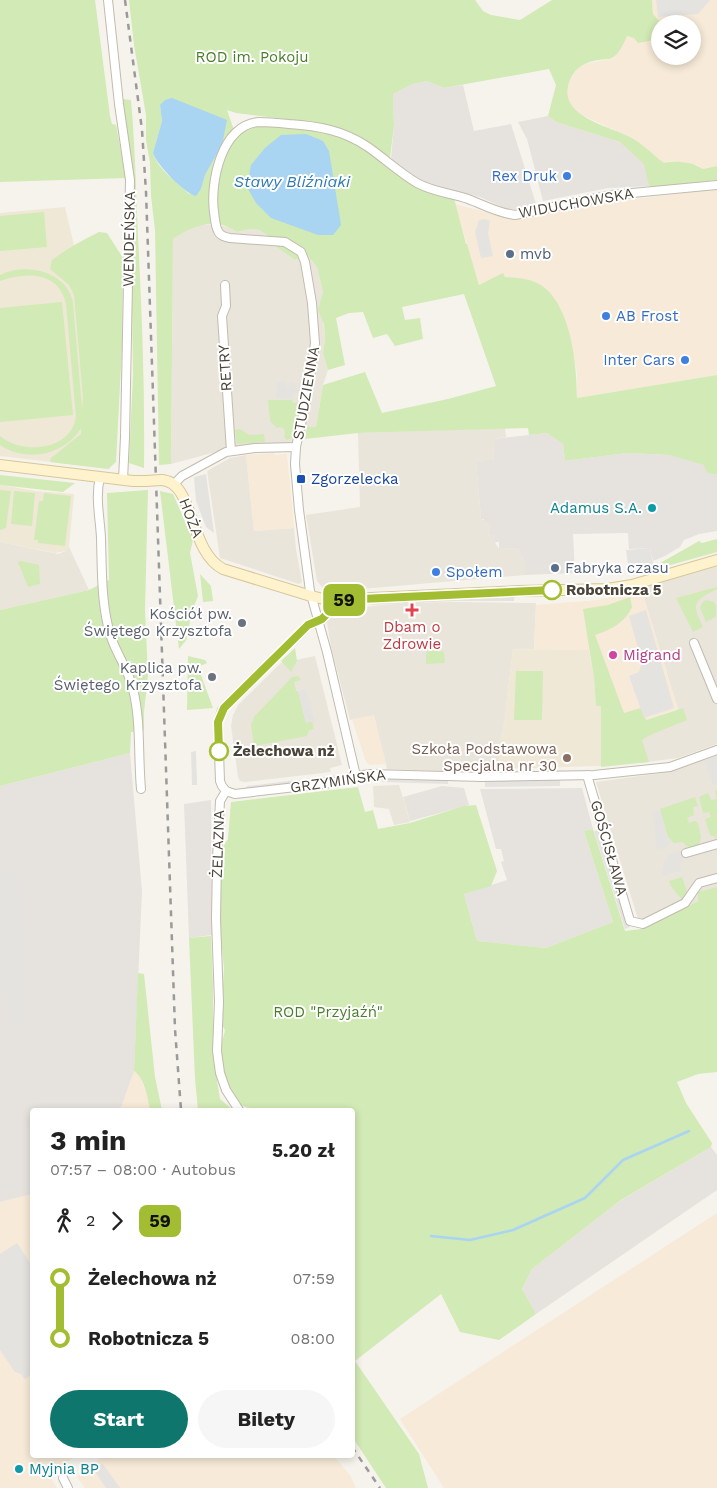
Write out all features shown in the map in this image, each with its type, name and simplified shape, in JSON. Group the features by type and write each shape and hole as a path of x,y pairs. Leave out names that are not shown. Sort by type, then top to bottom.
{"street":[{"name":"WENDEŃSKA","path":"108,0 119,104 130,180 126,437 123,480"},
{"name":"WIDUCHOWSKA","path":"218,232 213,200 214,182 219,163 229,142 239,130 258,122 317,126 343,133 367,146 419,184 468,199 505,214 515,215 611,195 717,185"},
{"name":"STUDZIENNA","path":"218,232 222,236 230,238 290,244 301,252 305,262 313,312 315,343 296,447 300,524 312,596 356,776"},
{"name":"RETRY","path":"225,285 226,306 222,316 231,451"},
{"path":"174,484 182,476 231,451 255,448 296,447"},
{"name":"HOŻA","path":"0,465 123,480 168,481 174,484 182,494 203,549 215,564 223,569 312,596 340,600 512,591 607,589 636,584 717,560"},
{"path":"100,477 97,503 100,514 101,561 106,614 109,631 133,688 137,714 141,788"},
{"path":"319,621 340,600"},
{"name":"ŻELAZNA","path":"238,1108 226,1090 220,1073 216,1051 219,1002 216,919 217,859 220,801 226,791 222,788 220,781 218,722 222,710 308,625 319,621"},
{"path":"694,643 717,700"},
{"name":"GRZYMIŃSKA","path":"226,791 236,794 340,782 356,776 381,773 482,776 587,775 670,767 717,750"},
{"name":"GOŚCISŁAWA","path":"587,775 630,921 643,924 686,903 699,883 717,878"},
{"path":"686,853 717,844"},
{"path":"64,1478 68,1488"}],"shaded area":[{"path":"652,0 717,0 717,166 702,169 698,165 671,161 664,163 634,139 582,115 573,109 567,100 567,88 571,77 577,69 585,64 614,58 627,36 634,38 638,43 651,40 651,65 701,65 701,15 653,14"},
{"path":"656,0 710,0 698,14 658,15"},
{"path":"427,81 444,88 463,85 474,131 511,124 537,207 509,210 480,197 425,183 391,159 394,125 393,94 413,84"},
{"path":"548,116 556,122 620,142 645,164 649,186 608,188 543,201 527,139 518,122"},
{"path":"717,189 717,375 577,398 577,372 561,309 547,291 539,284 528,280 505,277 503,274 479,285 455,204 518,219 593,204"},
{"path":"65,207 76,254 111,307 110,469 0,456 0,213"},
{"path":"485,219 490,221 488,233 493,256 481,258 475,232 479,220"},
{"path":"204,224 229,227 237,232 250,229 259,230 267,235 272,244 295,260 308,256 317,267 323,292 321,300 325,339 323,353 328,370 323,385 316,427 307,427 305,439 281,444 223,450 171,464 173,239 191,228"},
{"path":"276,382 286,382 289,389 289,382 295,383 297,389 299,388 298,383 301,384 303,389 302,395 294,393 292,398 276,398"},
{"path":"505,428 506,437 493,439 494,461 476,462 481,519 490,522 490,535 495,535 495,542 499,549 518,548 525,563 525,575 326,592 317,581 306,515 360,507 358,433"},
{"path":"547,433 563,444 565,461 627,453 670,455 705,465 707,473 717,475 717,531 699,534 684,540 680,547 653,561 650,548 629,549 628,533 573,534 575,573 525,575 525,563 518,548 499,549 499,542 495,542 495,535 490,535 490,522 484,522 484,519 481,519 476,462 494,460 493,439"},
{"path":"273,453 276,455 287,454 294,528 254,531 246,455"},
{"path":"246,455 254,531 294,528 302,582 299,584 220,558 207,471 230,458"},
{"path":"206,474 214,533 206,527 196,501 194,477"},
{"path":"0,485 36,491 74,494 69,547 66,551 55,553 0,542"},
{"path":"0,542 58,554 66,551 69,547 89,590 0,610"},
{"path":"650,548 653,564 629,571 626,550"},
{"path":"717,565 717,744 678,758 640,763 637,739 678,709 641,588 681,574"},
{"path":"641,588 678,709 646,720 637,739 589,650 534,649 536,605 598,600"},
{"path":"514,595 514,601 457,601 371,605 371,600"},
{"path":"406,603 536,603 534,649 513,649 504,725 500,741 498,773 387,769 374,716 350,720 331,647 327,623 340,609"},
{"path":"646,610 674,708 644,718 629,676 639,672 642,663 629,616"},
{"path":"513,649 589,650 596,706 601,706 601,766 498,769"},
{"path":"315,656 342,765 330,768 331,772 240,781 231,726 233,715 238,705 281,663"},
{"path":"306,689 315,721 306,723 298,691"},
{"path":"374,715 386,764 370,765 366,762 352,719"},
{"path":"196,751 197,785 192,785 191,752"},
{"path":"130,753 142,891 134,1071 121,1108 30,1108 30,1194 0,1202 0,786"},
{"path":"717,753 717,915 698,901 641,929 596,782 661,773"},
{"path":"717,756 717,784 714,786 704,761"},
{"path":"338,775 333,781 242,792 247,786"},
{"path":"382,777 448,779 448,784 382,782"},
{"path":"485,780 560,780 560,786 485,787"},
{"path":"399,785 410,822 394,825 389,809 374,807 373,786"},
{"path":"442,786 464,788 469,805 410,821 403,797"},
{"path":"582,788 593,829 584,831 613,922 546,948 477,941 464,894 507,880 501,862 504,861 501,849 496,849 480,789"},
{"path":"211,800 212,935 189,938 184,804"},
{"path":"660,810 668,839 671,842 665,848 657,850 652,812"},
{"path":"600,830 630,927 625,929 594,831"},
{"path":"681,851 684,861 680,863 682,870 663,876 662,870 668,855"},
{"path":"19,873 24,1028 12,1028 12,995 1,995 0,874"},
{"path":"134,1071 139,1074 150,1108 121,1108"},
{"path":"711,1147 717,1155 717,1190 536,1314 522,1289 532,1269 620,1201"},
{"path":"30,1194 30,1458 73,1458 49,1475 57,1488 0,1488 0,1202"},
{"path":"717,1213 717,1488 444,1488 400,1419"},
{"path":"17,1243 30,1263 30,1375 25,1379 21,1374 15,1372 0,1350 0,1254"},
{"path":"100,1458 336,1458 350,1475 356,1488 85,1488 77,1477"},
{"path":"103,1464 120,1488 106,1488 94,1470"}],"green space":[{"path":"0,0 95,0 110,116 112,124 116,125 126,178 0,182"},
{"name":"ROD im. Pokoju","path":"129,0 475,0 483,11 491,15 520,20 552,0 652,0 654,15 651,15 651,40 638,43 634,38 627,36 622,47 613,57 592,61 580,67 570,79 568,97 579,113 634,140 664,163 684,162 703,169 717,166 717,180 649,186 644,164 620,142 556,122 548,116 556,85 549,69 444,88 427,81 413,84 393,94 394,125 389,166 454,198 479,285 503,273 505,277 535,282 550,293 565,319 570,335 576,369 577,398 717,375 717,475 707,473 704,465 669,455 627,453 565,461 563,444 547,433 529,435 528,428 358,433 305,439 307,427 316,427 323,385 365,372 382,413 448,399 496,386 464,294 402,307 405,320 420,318 423,339 395,346 387,334 373,338 363,312 349,313 336,318 345,365 328,370 323,353 325,339 324,324 318,310 323,292 317,267 308,256 295,260 272,244 267,235 259,230 250,229 237,232 228,227 212,224 188,230 173,239 171,464 159,465 155,230 150,163 146,140 146,115 134,45","holes":["160,105 222,145 205,175 201,189 189,194 159,165 153,153 162,121","227,110 236,113 285,119 242,133 234,130"]},
{"path":"122,99 131,100 134,134 143,352 144,468 129,463 133,374 132,304"},
{"path":"44,212 47,247 0,251 0,216"},
{"path":"99,232 107,233 123,258 122,347 116,462 108,469 50,462 51,458 81,434 81,428 65,445 44,453 33,455 21,454 10,451 0,445 0,436 20,446 44,446 56,443 65,437 72,428 76,417 66,304 62,293 56,285 40,277 20,276 0,281 0,275 21,269 44,272 63,283 69,292 73,303 82,408 83,398 74,295 69,285 50,269 52,260"},
{"path":"62,302 73,415 0,422 0,308"},
{"path":"299,393 302,396 294,434 292,438 287,440 284,437 284,429 277,428 270,421 268,400 292,400 293,403 296,403 299,401"},
{"path":"240,429 249,435 264,434 265,442 237,444 235,430"},
{"path":"0,475 75,483 63,492 0,485"},
{"path":"0,490 11,491 6,528 0,530"},
{"path":"148,490 145,610 148,675 144,731 131,732 130,753 0,786 0,610 89,590 109,580 107,493"},
{"path":"14,491 35,493 32,526 11,524"},
{"path":"160,491 173,494 193,540 190,553 198,596 191,614 187,639 179,649"},
{"path":"44,493 71,496 65,546 38,543 38,540 34,540 39,501 43,501"},
{"path":"717,539 717,552 656,569 655,566 699,541 702,543"},
{"path":"18,562 39,565 40,584 28,587"},
{"path":"200,574 211,586 213,601 203,602"},
{"path":"717,587 717,589 703,596 697,603 697,612 703,627 693,632 676,598"},
{"path":"630,597 632,607 621,622 595,635 624,713 641,708 646,720 683,708 687,720 642,740 649,762 601,767 601,706 596,706 594,678 583,609 608,605"},
{"path":"706,600 714,602 716,617 706,622 700,608"},
{"path":"295,648 297,661 291,672 281,661"},
{"path":"429,650 444,652 445,663 426,664 426,653"},
{"path":"188,656 205,660 207,663 198,667 213,708 187,710"},
{"path":"516,671 543,671 542,720 514,720"},
{"path":"298,676 301,680 294,682 296,691 298,691 306,723 312,721 314,729 309,730 307,736 254,746 251,725 254,717 292,677"},
{"name":"ROD \"Przyjaźń\"","path":"358,787 365,812 373,810 378,829 410,823 464,806 476,805 497,871 491,886 464,894 477,941 546,948 613,922 584,831 593,829 625,931 641,929 698,901 698,892 717,887 717,1072 698,1074 677,1082 686,1103 712,1143 711,1147 621,1200 532,1269 522,1289 536,1314 499,1340 460,1332 441,1294 355,1361 355,1108 250,1108 237,1102 229,1089 223,1073 220,1058 225,1030 221,1023 224,968 220,928 221,850 228,839 231,802"},
{"path":"708,793 711,800 717,799 717,838 710,835 705,819 711,817 709,812 703,813 699,797"},
{"path":"695,797 698,806 693,807 694,815 687,818 689,823 695,821 698,823 701,837 699,845 690,847 686,846 683,842 674,843 668,837 660,809"},
{"path":"682,877 687,891 682,900 669,881"},
{"path":"211,936 213,1056 220,1099 231,1108 198,1108 189,938"},
{"path":"138,973 144,974 155,1077 162,1108 150,1108 143,1083 134,1071"},
{"path":"355,1361 419,1454 428,1488 386,1488 355,1441"}],"water":[{"name":"Stawy Bliźniaki","path":"172,98 227,120 222,145 205,175 201,189 196,196 185,190 172,178 153,153 162,121 160,105 165,100"},
{"name":"Stawy Bliźniaki","path":"306,134 323,141 329,151 341,225 333,235 318,235 271,218 256,203 247,187 251,165 265,148 281,135"}],"waterway":[{"path":"431,1236 470,1240 513,1230 585,1198 623,1160 689,1131"}],"railway":[{"path":"125,0 142,130 146,192 175,1029 181,1108"},
{"path":"355,1451 380,1488"}],"bus line":[{"name":"59","path":"219,751 218,722 224,708 308,625 322,619 340,600 552,590"}],"place":[{"name":"Rex Druk","path":"567,176"},
{"name":"mvb","path":"510,254"},
{"name":"AB Frost","path":"606,316"},
{"name":"Inter Cars","path":"685,360"},
{"name":"Zgorzelecka","path":"301,479"},
{"name":"Adamus S.A.","path":"652,508"},
{"name":"Fabryka czasu","path":"555,568"},
{"name":"Społem","path":"436,572"},
{"name":"Robotnicza 5","path":"552,590"},
{"name":"Dbam o Zdrowie","path":"412,610"},
{"name":"Kościół pw. Świętego Krzysztofa","path":"242,623"},
{"name":"Migrand","path":"613,655"},
{"name":"Kaplica pw. Świętego Krzysztofa","path":"212,677"},
{"name":"Żelechowa nż","path":"219,751"},
{"name":"Szkoła Podstawowa Specjalna nr 30","path":"567,758"},
{"name":"Myjnia BP","path":"19,1469"}]}
